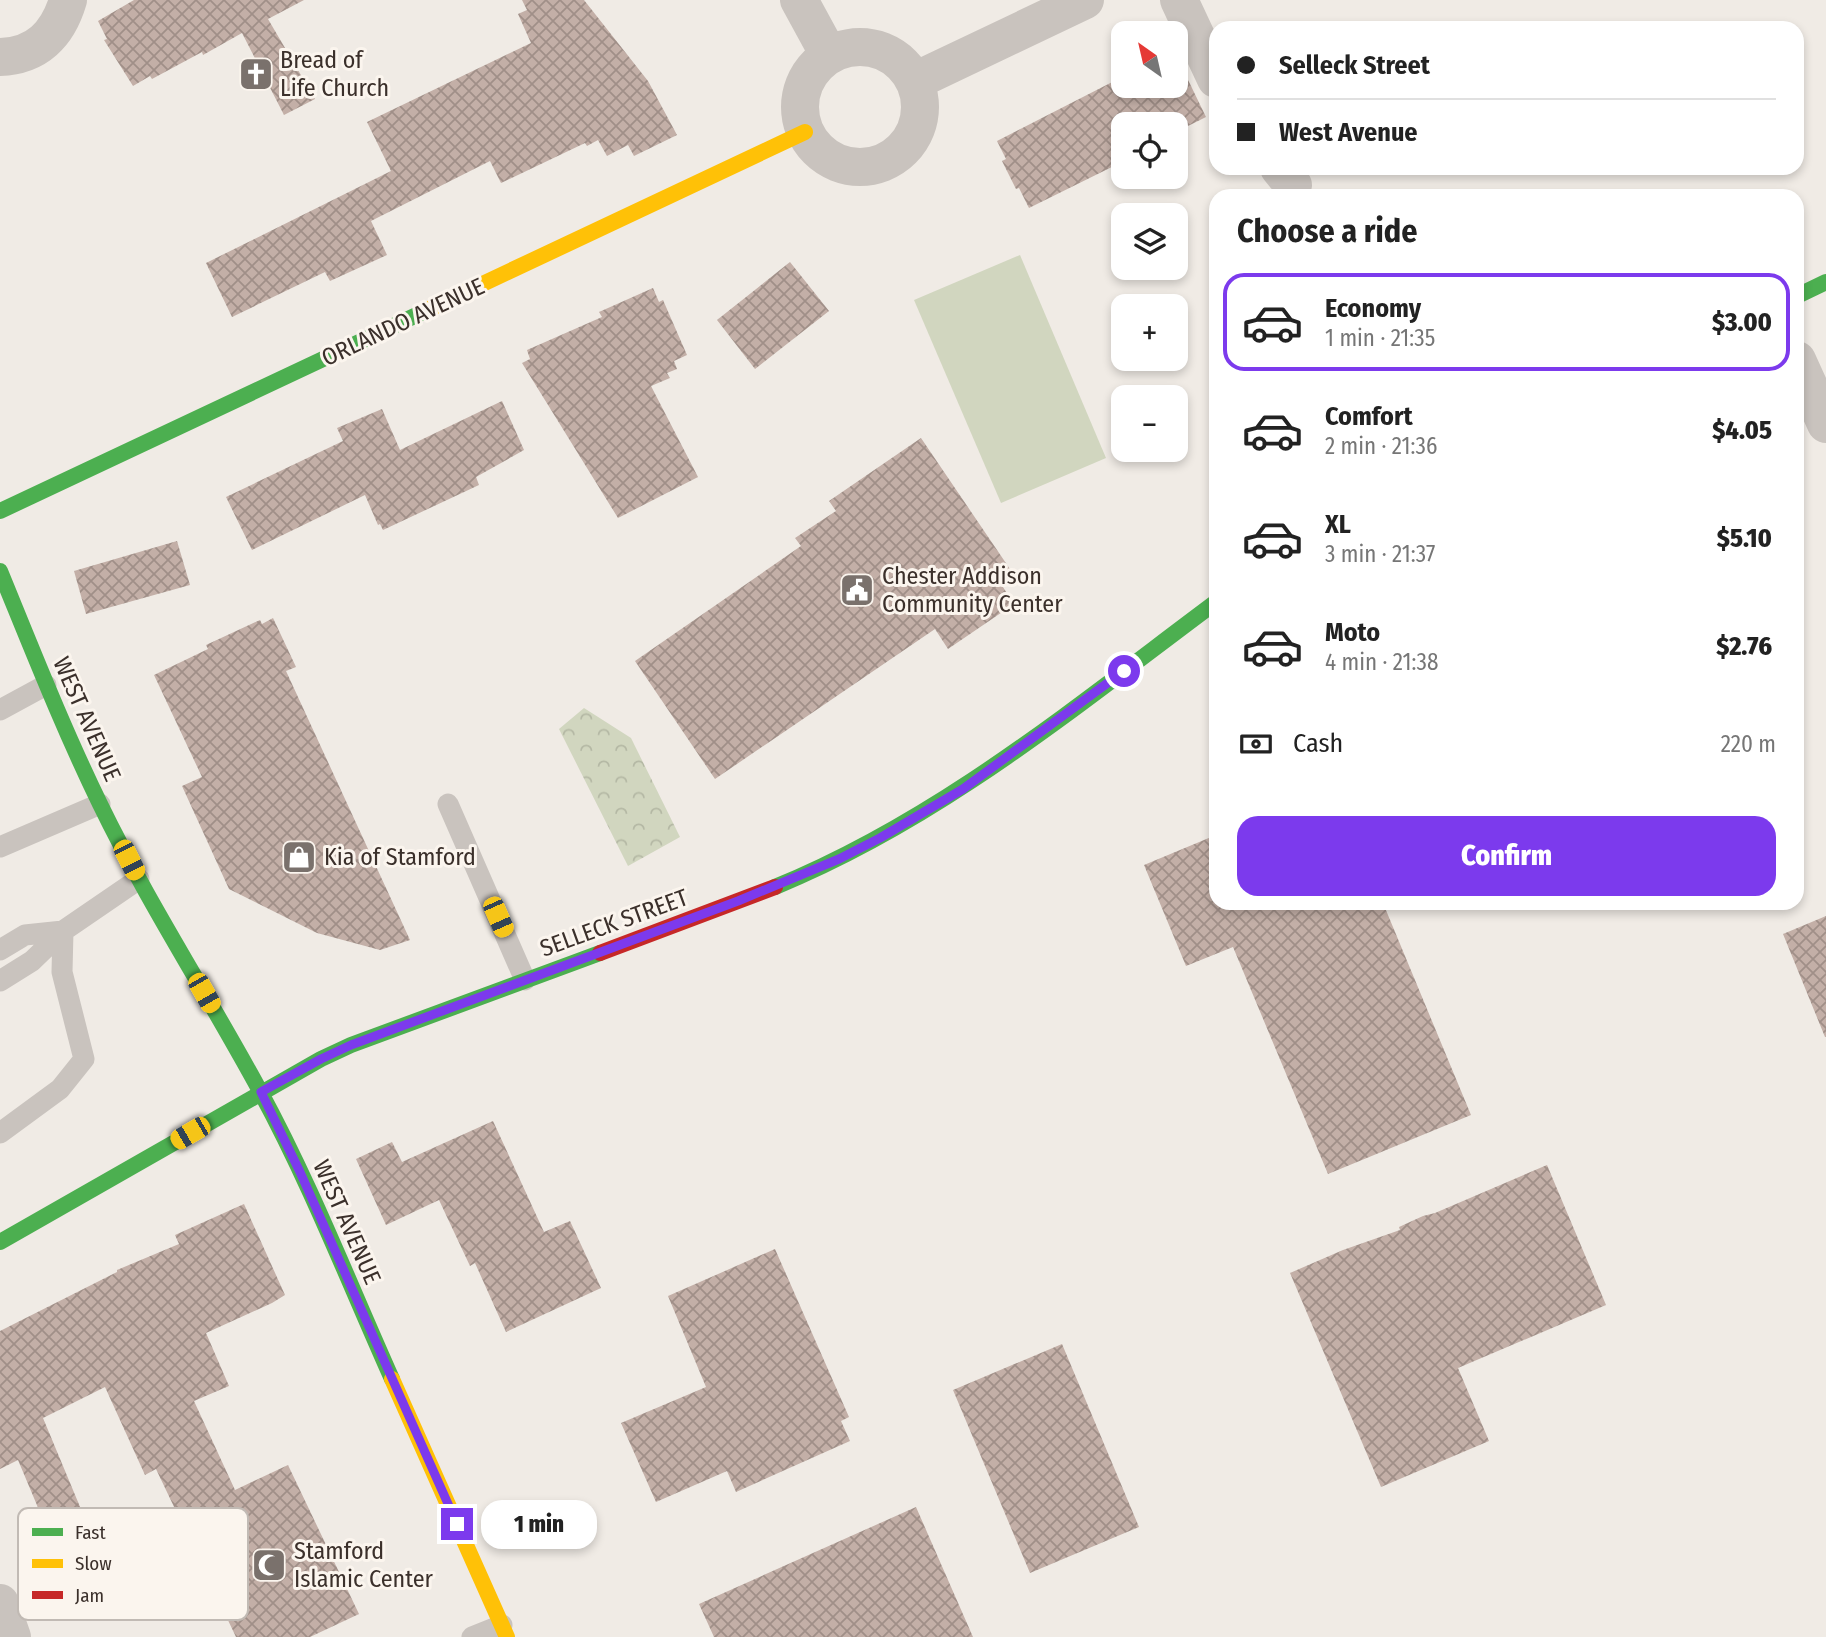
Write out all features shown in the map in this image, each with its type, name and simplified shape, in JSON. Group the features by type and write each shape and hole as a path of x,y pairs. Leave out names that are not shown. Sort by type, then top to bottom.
{"street":[{"path":"0,57 15,57 35,49 51,36 63,19 68,0"},
{"path":"799,0 829,55"},
{"path":"915,81 1084,0"},
{"path":"1180,0 1209,64"},
{"path":"853,47 878,49 899,61 915,81 920,106 915,132 898,154 874,166 846,166 822,154 805,132 800,104 808,76 829,55 853,47"},
{"name":"ORLANDO AVENUE","path":"0,511 805,132"},
{"path":"1804,293 1826,282"},
{"path":"1804,375 1826,424"},
{"name":"WEST AVENUE","path":"0,571 46,685 100,804 139,879 261,1092 300,1172 505,1631"},
{"name":"SELLECK STREET","path":"0,1242 261,1092 351,1045 760,893 880,838 997,766 1209,607"},
{"path":"0,1603 12,1637"}],"lane":[{"path":"0,710 46,685"},
{"path":"448,803 525,980"},
{"path":"0,848 100,804"},
{"path":"0,981 32,961 63,931 139,879"},
{"path":"0,950 25,935 63,931"},
{"path":"0,1133 60,1089 84,1059 62,972 63,931"},
{"path":"472,1637 505,1631"}],"green space":[{"path":"1020,255 1106,458 1001,503 914,300"},
{"path":"584,708 631,738 680,837 628,866 559,729"}],"building":[{"path":"134,0 304,0 268,19 315,99 284,115 242,33 203,55 202,52 152,79 150,76 133,86 104,40 107,39 98,21"},
{"path":"522,0 584,0 648,81 677,135 634,156 628,145 607,156 598,140 587,146 585,143 501,183 490,161 371,221 387,255 330,281 325,272 232,317 206,263 391,171 367,122 531,43 518,14 527,10"},
{"path":"1188,80 1206,117 1188,126 1188,112 1111,112 1111,167 1029,208 1002,161 1006,159 997,141 1111,83 1111,98 1188,98"},
{"path":"790,262 829,311 755,369 717,320"},
{"path":"653,288 659,302 663,300 687,355 674,361 677,369 667,373 670,378 651,386 698,477 618,518 522,363 530,359 527,350 602,317 599,312"},
{"path":"502,401 524,450 476,477 479,485 383,530 380,524 378,525 365,495 252,550 226,497 343,441 337,428 382,409 400,450"},
{"path":"921,438 1014,575 1001,584 1014,604 948,649 935,629 715,779 635,661 801,546 795,538 836,511 829,501"},
{"path":"177,541 190,585 86,614 74,571"},
{"path":"273,618 296,667 286,671 410,940 380,950 317,933 229,889 182,786 202,777 154,675 208,649 206,645 260,620 262,624"},
{"path":"1209,838 1209,910 1386,910 1471,1115 1328,1174 1233,947 1186,966 1144,865"},
{"path":"1826,916 1826,1037 1825,1037 1783,934"},
{"path":"493,1121 544,1232 570,1221 601,1288 506,1332 475,1263 470,1266 439,1200 386,1225 356,1159 392,1142 402,1162"},
{"path":"1547,1165 1606,1305 1458,1368 1489,1441 1381,1487 1290,1273 1343,1250 1400,1230 1399,1227 1423,1216"},
{"path":"244,1204 285,1295 206,1333 229,1386 194,1401 235,1490 288,1465 359,1614 310,1637 236,1637 228,1620 248,1620 248,1508 175,1508 156,1469 145,1475 105,1387 43,1418 80,1508 38,1508 18,1460 0,1469 0,1331 117,1270 179,1244 175,1235"},
{"path":"775,1249 849,1417 841,1421 850,1441 736,1492 727,1471 656,1502 621,1423 706,1387 668,1296"},
{"path":"1062,1344 1139,1527 1030,1573 953,1390"},
{"path":"916,1507 973,1637 714,1637 699,1604"}],"traffic: fast":[{"path":"1804,293 1826,282"},
{"path":"0,511 423,312"},
{"path":"0,571 100,804 278,1126 392,1379"},
{"path":"775,887 835,860 949,795 1058,721 1209,607"},
{"path":"0,1242 321,1059 351,1045 600,953"}],"traffic: slow":[{"path":"423,312 805,132"},
{"path":"392,1379 507,1637"}],"traffic: jam":[{"path":"600,953 775,887"}],"place":[{"name":"Bread of Life Church","path":"256,74"},
{"name":"Chester Addison Community Center","path":"857,590"},
{"name":"Kia of Stamford","path":"299,857"},
{"name":"Stamford Islamic Center","path":"269,1565"}],"route":[{"path":"457,1524 300,1172 261,1092 351,1045 738,901 839,859 963,789 1124,671"}]}
